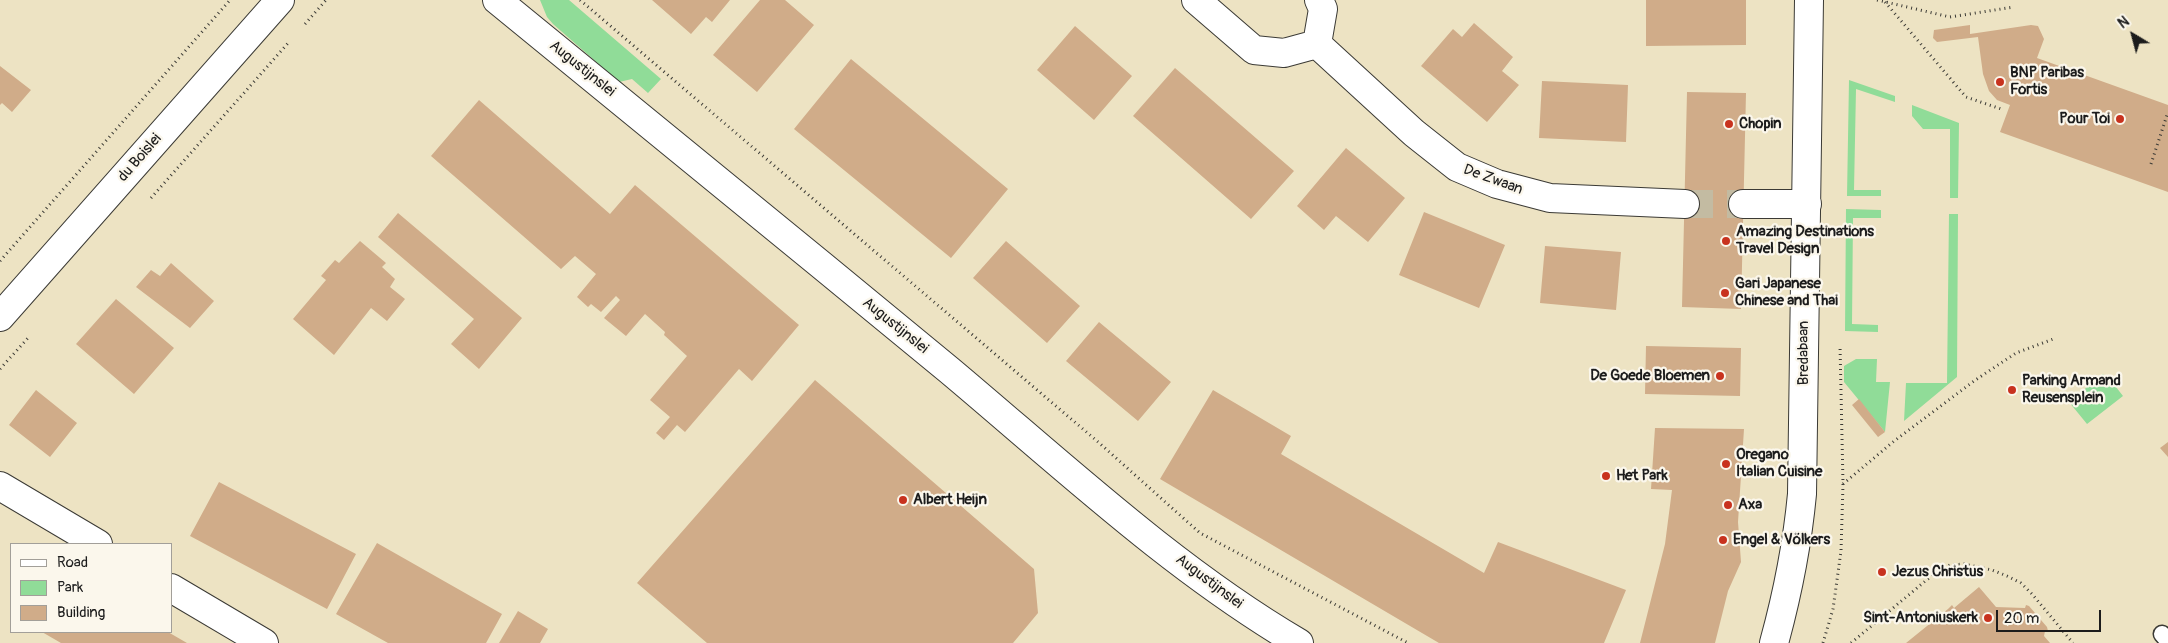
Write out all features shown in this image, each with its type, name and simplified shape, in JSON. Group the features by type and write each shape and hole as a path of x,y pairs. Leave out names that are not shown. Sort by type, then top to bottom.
{"street":[{"name":"du Boislei","path":"0,316 280,0"},
{"name":"Augustijnslei","path":"498,0 948,369 1148,538 1260,620 1299,643"},
{"path":"1196,0 1254,50 1284,53 1317,44 1323,9 1319,0"},
{"name":"Bredabaan","path":"1774,643 1790,583 1798,540 1802,494 1809,0"},
{"name":"De Zwaan","path":"1317,44 1414,132 1457,167 1498,184 1550,198 1685,204"},
{"path":"1743,204 1806,204"},
{"path":"0,486 96,543"},
{"path":"172,589 264,643"}],"path":[{"path":"0,261 230,0"},
{"path":"580,0 1097,441 1200,533 1408,643"},
{"path":"1877,0 1950,17 2014,7"},
{"path":"1885,2 1966,97 2004,110"},
{"path":"2151,164 2168,112"},
{"path":"1843,484 1893,442 1974,381 2016,353 2056,338"},
{"path":"1823,643 1833,609 1841,551 1843,484 1840,345"},
{"path":"1851,643 1935,573 1950,565 1964,564 1992,570 2021,583 2073,643"}],"green space":[{"path":"540,0 569,0 661,79 648,93 632,79 619,82 553,24 547,17"},
{"path":"1849,80 1895,96 1895,102 1856,89 1854,190 1881,190 1881,196 1847,196"},
{"path":"1912,105 1959,123 1958,198 1950,198 1950,129 1923,129 1912,116"},
{"path":"1846,209 1881,210 1881,218 1853,218 1852,324 1878,325 1878,332 1845,331"},
{"path":"1949,214 1958,214 1957,377 1904,421 1906,383 1947,383"},
{"path":"1856,359 1877,359 1876,382 1890,382 1885,432 1844,382 1844,366"},
{"path":"2103,374 2107,379 2109,378 2123,396 2087,424 2069,402"}],"building":[{"path":"652,0 730,0 712,22 706,17 691,34"},
{"path":"760,0 785,0 814,25 757,92 713,55"},
{"path":"1646,0 1746,0 1746,45 1646,46"},
{"path":"1474,23 1513,57 1502,71 1519,85 1487,122 1421,66 1453,29 1462,37"},
{"path":"1970,25 1970,34 2031,25 2038,26 2044,39 2037,58 2168,105 2168,192 2000,132 2010,105 1997,100 1989,91 1983,74 1978,37 1937,42 1933,38 1934,30"},
{"path":"1075,26 1132,76 1094,120 1037,70"},
{"path":"851,59 1008,189 951,258 794,129"},
{"path":"0,66 31,90 12,112 2,103 0,105"},
{"path":"1175,68 1294,171 1251,219 1133,116"},
{"path":"1542,81 1628,85 1626,142 1539,138"},
{"path":"1687,92 1746,93 1741,309 1682,307"},
{"path":"479,100 610,214 635,185 799,325 752,381 739,369 685,432 677,425 664,440 656,433 670,417 650,400 687,356 645,314 626,336 604,318 620,300 616,296 601,312 591,304 588,307 577,297 596,274 575,256 561,269 431,156"},
{"path":"1346,148 1405,198 1368,242 1336,216 1324,230 1297,206"},
{"path":"1424,212 1505,245 1479,308 1399,275"},
{"path":"398,213 522,318 479,369 451,344 474,319 378,237"},
{"path":"360,241 386,263 382,267 395,279 390,287 405,299 387,321 371,308 334,355 293,319 326,280 321,276 335,260 339,263"},
{"path":"1006,241 1080,306 1047,343 973,278"},
{"path":"1545,246 1621,252 1616,310 1540,303"},
{"path":"171,263 214,301 190,328 136,287 151,270 160,276"},
{"path":"116,299 174,348 134,394 76,344"},
{"path":"1099,322 1171,382 1138,421 1066,361"},
{"path":"1646,346 1741,348 1740,396 1645,394"},
{"path":"815,380 1034,569 1038,613 1013,643 707,643 637,583"},
{"path":"36,390 77,423 50,457 9,425"},
{"path":"1213,390 1291,436 1281,454 1484,573 1498,542 1626,590 1604,643 1439,643 1160,479"},
{"path":"1859,399 1885,432 1878,437 1852,405"},
{"path":"1655,428 1744,429 1738,522 1741,562 1728,591 1715,643 1640,643 1665,544 1672,490 1651,489"},
{"path":"2168,442 2168,457 2160,448"},
{"path":"219,482 356,554 327,609 190,536"},
{"path":"377,543 502,614 486,643 388,643 336,614"},
{"name":"Sint-Antoniuskerk","path":"1979,587 1996,607 2025,608 2026,605 2029,606 2047,627 2048,631 2045,631 2044,636 2050,643 1906,643 1952,605 1954,608"},
{"path":"518,611 548,629 540,643 499,643"},
{"path":"44,633 170,633 187,643 61,643"}],"tunnel":[{"path":"1685,204 1743,204"}],"place":[{"name":"BNP Paribas Fortis","path":"2000,82"},
{"name":"Pour Toi","path":"2120,119"},
{"name":"Chopin","path":"1729,124"},
{"name":"Amazing Destinations Travel Design","path":"1726,241"},
{"name":"Gari Japanese Chinese and Thai","path":"1725,293"},
{"name":"De Goede Bloemen","path":"1720,376"},
{"name":"Parking Armand Reusensplein","path":"2012,390"},
{"name":"Oregano Italian Cuisine","path":"1726,464"},
{"name":"Het Park","path":"1606,476"},
{"name":"Albert Heijn","path":"903,500"},
{"name":"Axa","path":"1728,505"},
{"name":"Engel & Völkers","path":"1723,540"},
{"name":"Jezus Christus","path":"1882,572"},
{"name":"Sint-Antoniuskerk","path":"1988,618"}]}
